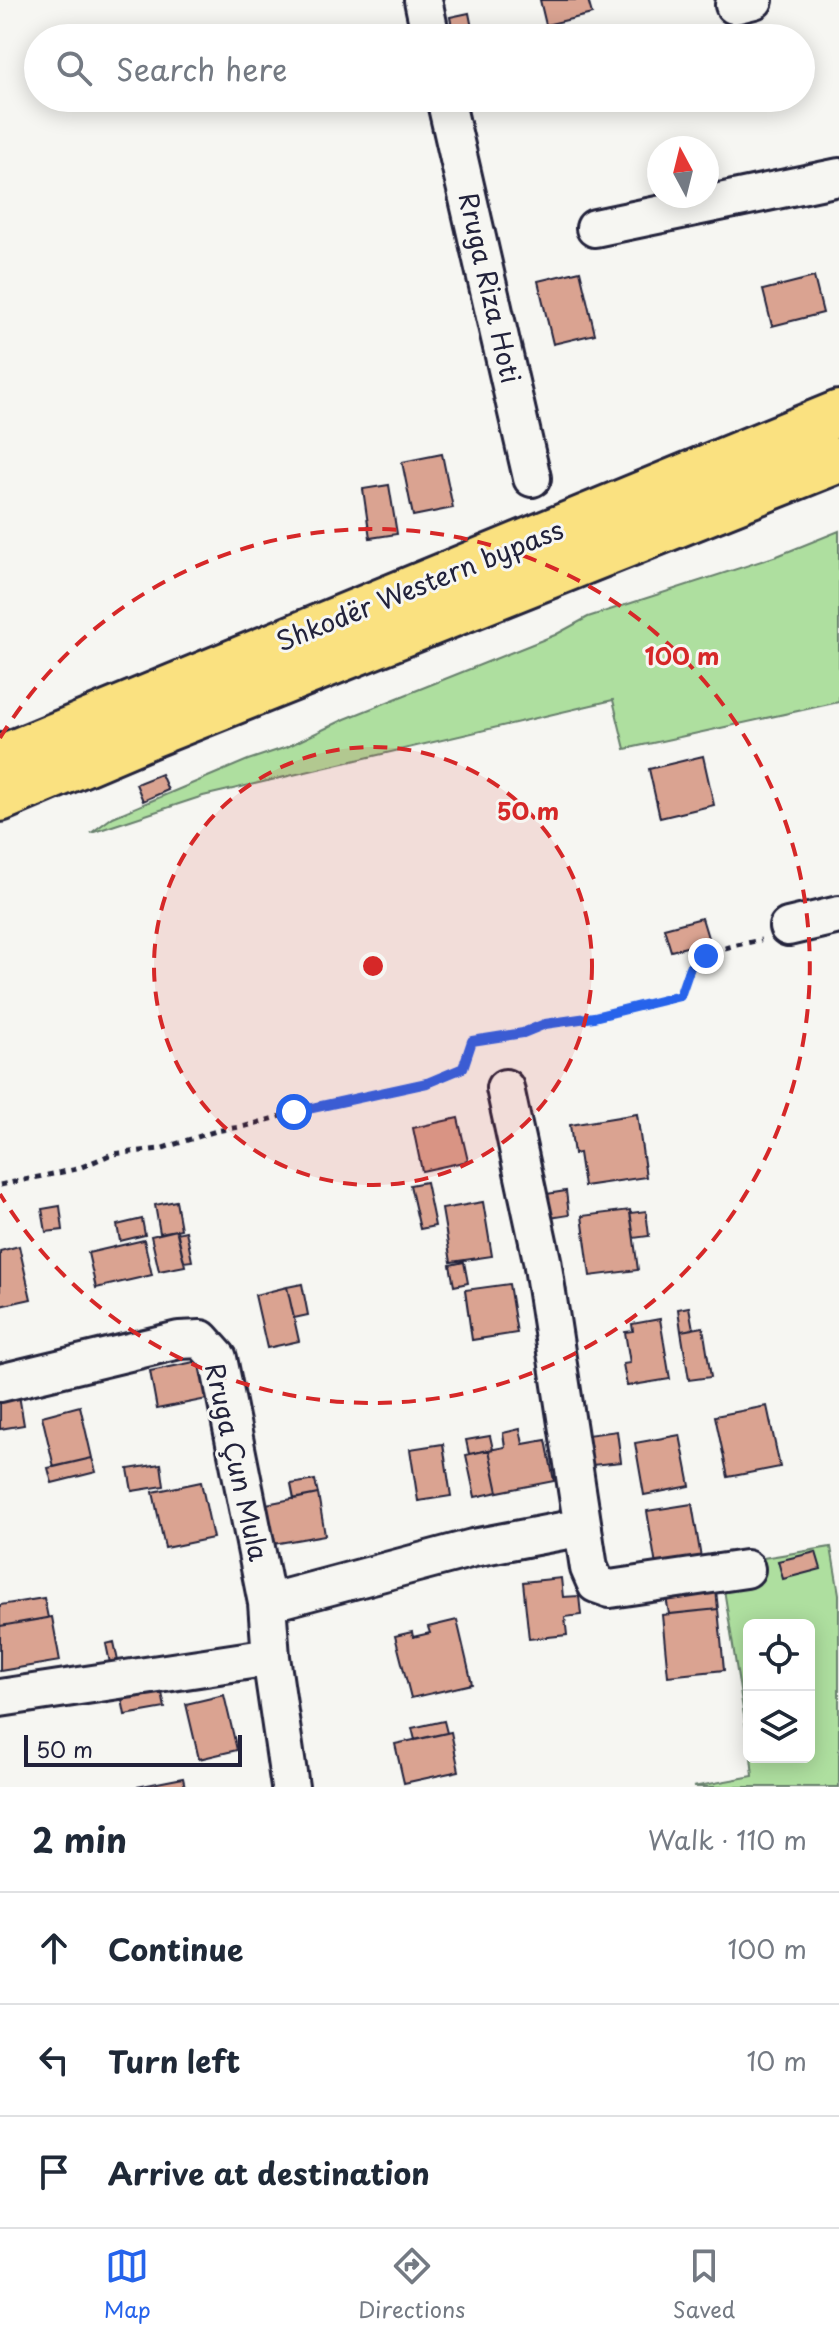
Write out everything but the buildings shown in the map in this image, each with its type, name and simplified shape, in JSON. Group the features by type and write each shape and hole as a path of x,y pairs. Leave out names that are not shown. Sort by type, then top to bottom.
{"highway":[{"name":"Shkodër Western bypass","path":"0,758 839,413"},
{"name":"Shkodër Western bypass","path":"0,799 146,737 839,460"}],"street":[{"path":"423,0 428,24"},
{"name":"Rruga Riza Hoti","path":"448,112 532,478"},
{"path":"595,228 839,177"},
{"path":"788,927 839,915"},
{"path":"505,1088 542,1260 589,1568 596,1584 610,1589 746,1569"},
{"name":"Rruga Çun Mula","path":"0,1383 179,1340 201,1339 218,1358 267,1603 271,1657 290,1787"},
{"path":"267,1603 473,1548 583,1527"},
{"path":"0,1698 271,1657"}],"path":[{"path":"0,1185 77,1169 112,1154 160,1149 216,1131 436,1080 463,1068 472,1041 523,1033 545,1024 594,1017 680,996 690,967 697,960 715,951 770,937 788,927"}],"green space":[{"path":"839,531 839,702 625,749 613,700 203,796 91,833 113,817 555,635 588,617 777,556"},
{"path":"831,1547 839,1594 839,1787 693,1787 753,1776 752,1763 815,1763 815,1619 743,1619 743,1709 723,1583 757,1559"}],"route":[{"path":"294,1112 436,1080 463,1068 472,1041 523,1033 545,1024 594,1017 680,996 690,967 706,956"}]}
